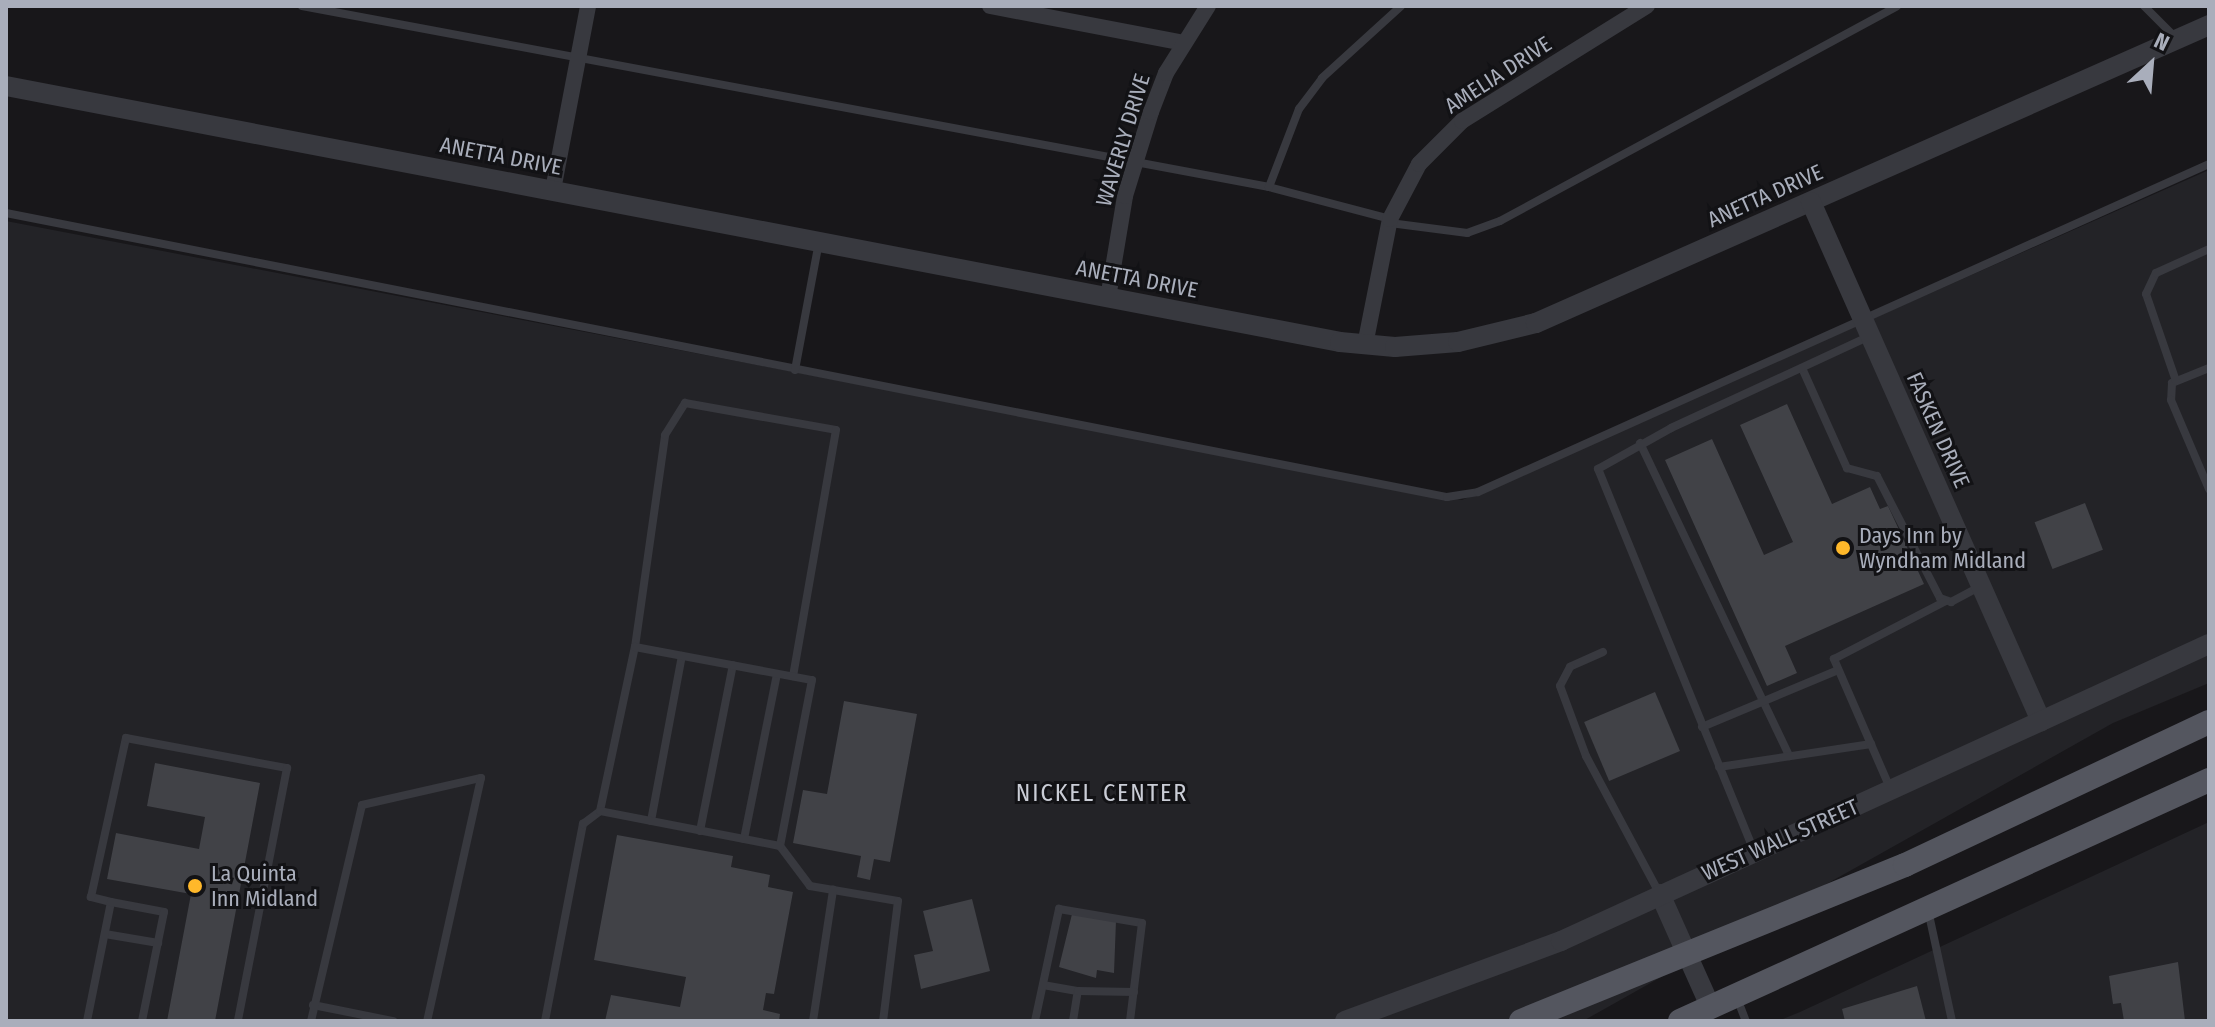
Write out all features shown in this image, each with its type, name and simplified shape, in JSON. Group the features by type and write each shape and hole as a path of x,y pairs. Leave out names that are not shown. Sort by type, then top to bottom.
{"main road":[{"path":"1521,1021 1688,958 1905,865 2209,722"},
{"path":"1680,1021 2209,780"}],"street":[{"path":"553,190 588,6"},
{"path":"990,6 1184,43"},
{"name":"WAVERLY DRIVE","path":"1108,298 1136,162 1166,73 1208,6"},
{"name":"AMELIA DRIVE","path":"1365,345 1390,221 1419,164 1462,121 1647,6"},
{"name":"ANETTA DRIVE","path":"6,86 1365,345 1451,343 1536,323 2209,25"},
{"name":"FASKEN DRIVE","path":"1811,202 2041,721"},
{"name":"WEST WALL STREET","path":"1345,1021 1561,941 2208,648"},
{"path":"1660,894 1711,1008"}],"lane":[{"path":"302,6 1269,187 1390,221 1467,233 1500,221 1897,6"},
{"path":"1269,187 1283,140 1306,99 1362,38 1401,6"},
{"path":"2144,6 2178,39"},
{"path":"6,213 1447,497 1478,492 1867,328 2209,164"},
{"path":"795,370 819,241"},
{"path":"2209,249 2156,273 2146,294 2176,381 2171,400 2209,489"},
{"path":"1754,851 1599,482 1598,469 1607,460 1640,443 1802,368 1867,328"},
{"path":"1802,368 1847,468 1877,476 1946,601"},
{"path":"2176,381 2209,368"},
{"path":"545,1021 583,824 600,811 635,647 665,435 685,403 836,430 793,676"},
{"path":"1640,443 1760,702 1789,756"},
{"path":"1891,789 1838,670 1837,654 1981,586"},
{"path":"635,647 812,680 780,846"},
{"path":"1603,652 1570,667 1560,686 1586,756 1660,894"},
{"path":"651,821 682,656"},
{"path":"700,831 733,665"},
{"path":"1702,727 1838,670"},
{"path":"744,839 777,674"},
{"path":"142,1021 164,912 91,897 126,738 287,768 238,1021"},
{"path":"1719,767 1871,744"},
{"path":"311,1021 362,805 481,778 427,1021"},
{"path":"600,811 780,846 810,886 898,901 883,1021"},
{"path":"813,1021 833,890"},
{"path":"87,1021 111,902"},
{"path":"1035,1021 1059,909 1142,923 1130,1021"},
{"path":"1928,909 1952,1021"},
{"path":"105,934 158,943"},
{"path":"1043,985 1078,991 1134,992"},
{"path":"1073,1021 1078,991"},
{"path":"1737,997 1746,1021"},
{"path":"313,1005 393,1021"}],"shaded area":[{"path":"2209,170 2209,683 2113,723 1583,1021 6,1021 6,221 1462,500"},
{"path":"2209,822 2209,1021 1778,1021 1800,1012"}],"building":[{"name":"Days Inn by Wyndham Midland","path":"1787,404 1832,504 1870,487 1880,509 1888,506 1924,584 1785,646 1797,673 1767,686 1665,460 1712,439 1764,555 1793,542 1740,425"},
{"path":"2085,503 2103,550 2053,569 2035,522"},
{"path":"1655,692 1680,751 1609,781 1584,722"},
{"path":"844,701 917,714 890,862 874,859 870,880 857,877 861,856 793,843 803,790 827,794"},
{"name":"La Quinta Inn Midland","path":"155,763 260,783 215,1021 167,1021 191,894 107,879 116,833 199,849 205,817 147,806"},
{"path":"617,835 733,856 731,867 770,875 768,887 793,892 774,994 766,993 763,1010 780,1014 779,1021 605,1021 611,995 680,1007 686,977 594,960"},
{"path":"972,899 990,971 921,989 914,955 933,951 923,911"},
{"path":"1072,914 1116,921 1114,973 1097,970 1096,978 1059,967"},
{"path":"2178,962 2185,1021 2124,1021 2121,1003 2113,1004 2109,976"},
{"path":"1917,986 1926,1021 1845,1021 1842,1009"}],"place":[{"name":"Days Inn by Wyndham Midland","path":"1843,548"},
{"name":"La Quinta Inn Midland","path":"195,886"}],"district":[{"name":"NICKEL CENTER","path":"1102,794"}]}
